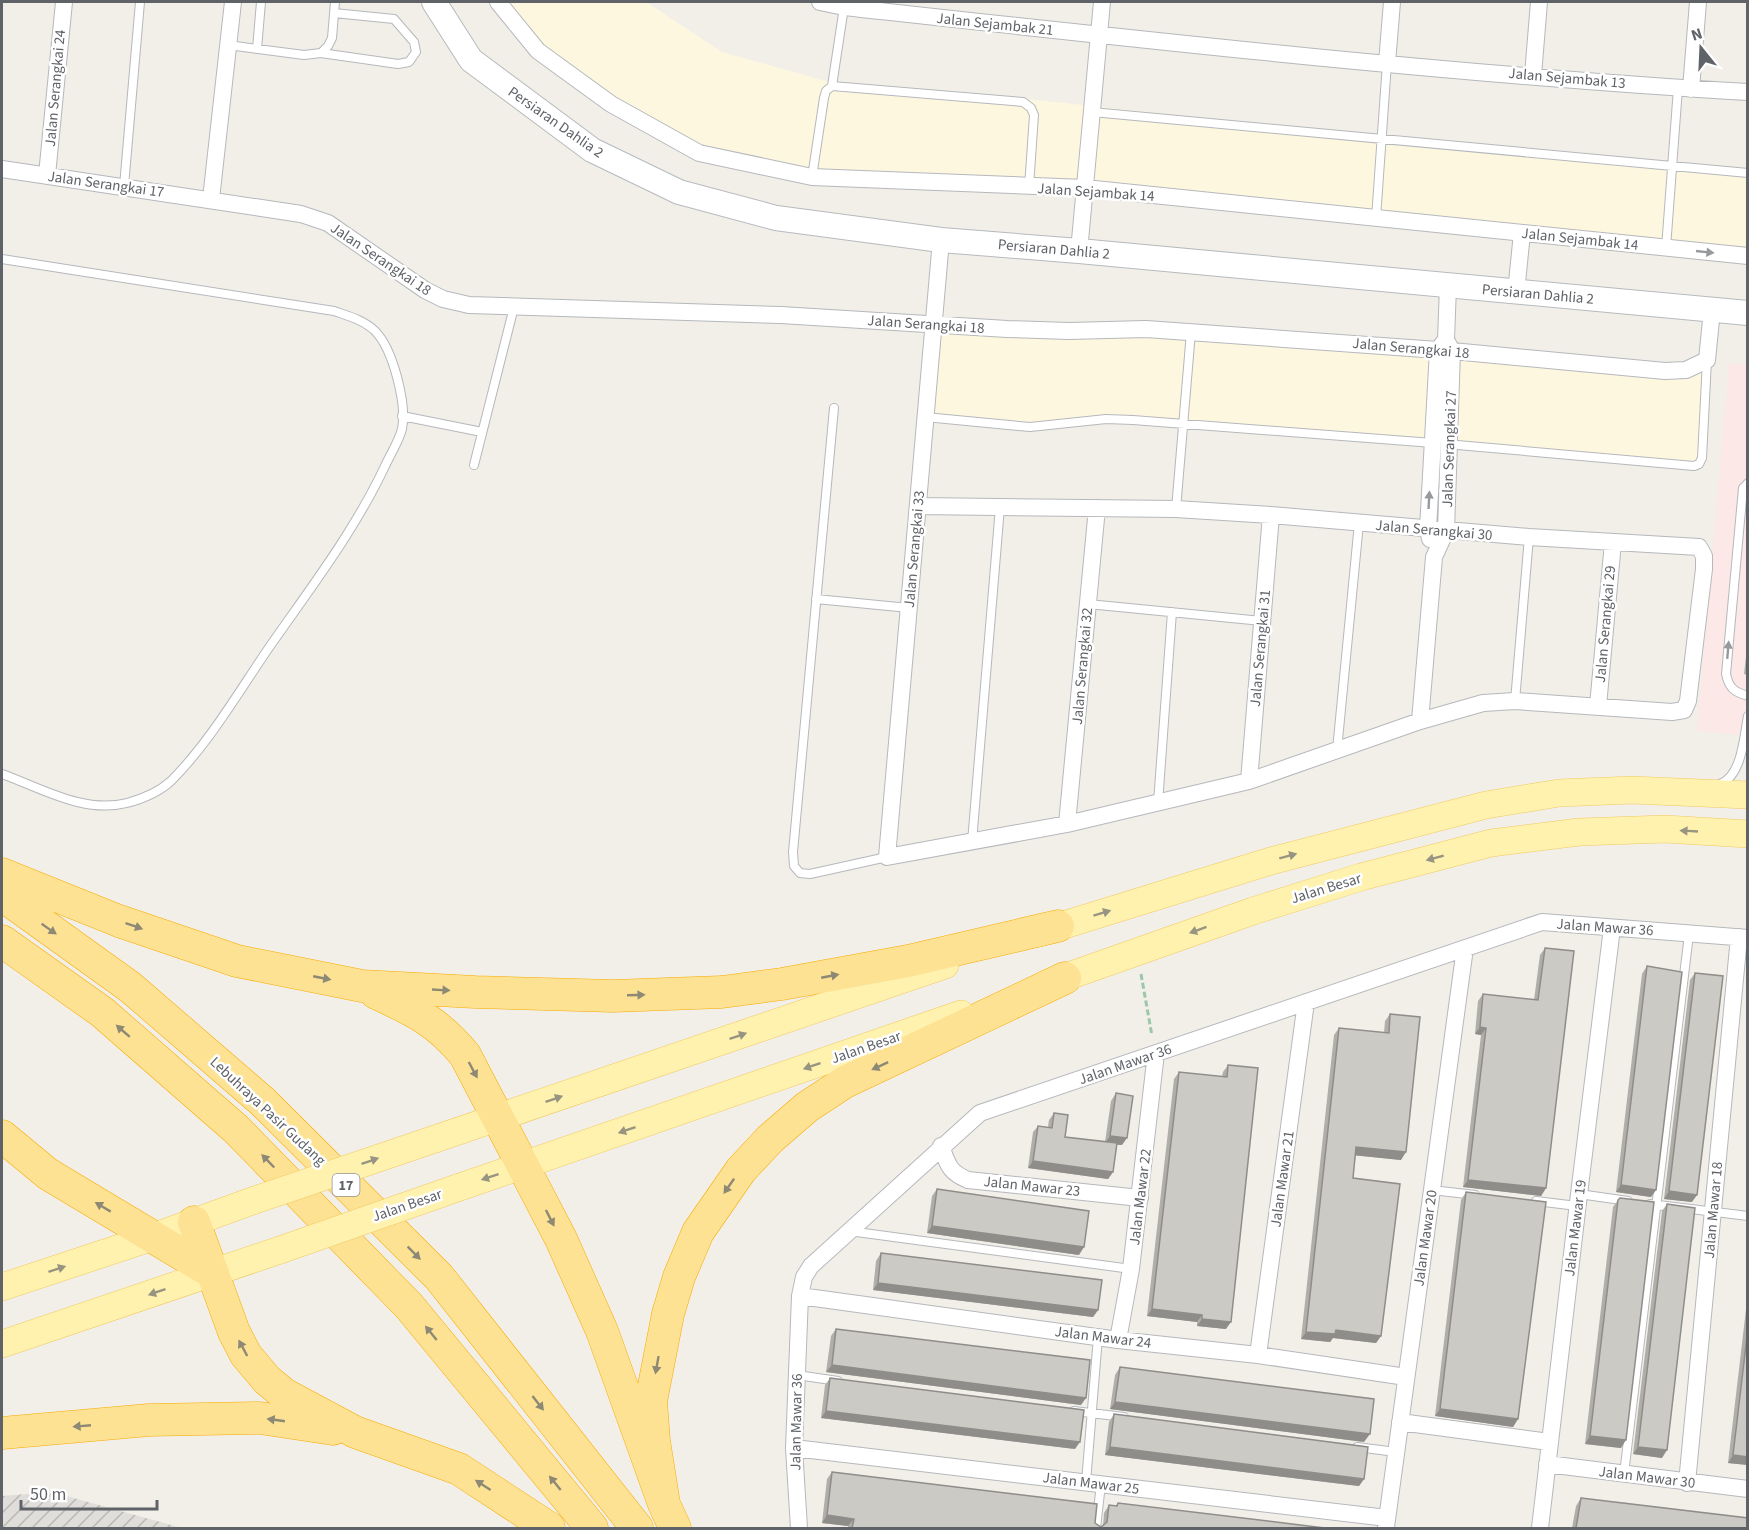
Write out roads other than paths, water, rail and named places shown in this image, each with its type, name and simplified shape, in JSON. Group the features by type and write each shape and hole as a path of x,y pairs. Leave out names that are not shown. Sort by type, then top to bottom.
{"highway":[{"path":"2,874 119,921 237,961 362,986 613,996 722,992 794,982 908,961 1058,926"},
{"name":"Lebuhraya Pasir Gudang","path":"2,895 130,987 253,1094 438,1277 637,1528"},
{"name":"17","path":"2,941 102,1012 236,1129 409,1306 592,1528"},
{"path":"669,1516 654,1441 651,1401 668,1314 679,1277 698,1232 741,1170 770,1139 800,1113 845,1082 1065,978"},
{"path":"362,986 419,1012 451,1038 465,1055 561,1239 602,1331 669,1516"},
{"path":"2,1136 48,1174 213,1273"},
{"path":"194,1222 234,1332 246,1355 267,1380 284,1394 355,1432 459,1469 549,1528"},
{"path":"2,1432 149,1420 260,1418 355,1432"}],"main road":[{"path":"2,1287 1058,926 1271,861 1486,805 1559,793 1632,790 1748,795"},
{"name":"Jalan Besar","path":"2,1344 523,1166 1253,911 1361,877 1491,843 1579,832 1665,829 1748,834"}],"street":[{"name":"Jalan Serangkai 24","path":"47,175 64,2"},
{"path":"211,199 233,2"},
{"name":"Persiaran Dahlia 2","path":"434,2 471,60 592,150 679,192 776,218 941,240 1748,313"},
{"name":"Jalan Sejambak 14","path":"498,2 538,51 611,104 699,153 812,177 1085,188 1748,256"},
{"name":"Jalan Sejambak 21","path":"820,2 844,7 1098,35"},
{"path":"1079,251 1102,2"},
{"path":"1387,63 1392,2"},
{"path":"1533,75 1539,2"},
{"path":"1685,88 1698,2"},
{"name":"Jalan Sejambak 13","path":"1098,35 1387,63 1748,92"},
{"name":"Jalan Serangkai 17","path":"2,168 211,199"},
{"name":"Jalan Serangkai 18","path":"211,199 302,214 328,223 425,290 443,299 469,305 781,315 1069,331 1136,328 1191,331 1445,347 1665,371 1686,370 1707,360"},
{"path":"1516,292 1522,233"},
{"name":"Jalan Serangkai 33","path":"887,857 941,240"},
{"name":"Jalan Serangkai 27","path":"1434,557 1446,531 1441,444 1448,286"},
{"path":"1707,360 1712,310"},
{"name":"Jalan Serangkai 27","path":"1420,721 1434,557 1428,529 1441,444"},
{"name":"Jalan Serangkai 30","path":"918,506 1176,509 1528,537 1699,547 1704,556 1704,570 1688,701 1684,710 1672,712 1598,706"},
{"name":"Jalan Serangkai 32","path":"1067,824 1096,508"},
{"name":"Jalan Serangkai 31","path":"1249,781 1271,515"},
{"name":"Jalan Serangkai 29","path":"1598,706 1613,542"},
{"path":"887,857 1067,824 1249,781 1420,721 1483,703 1515,700 1598,706"},
{"name":"Jalan Mawar 36","path":"799,1528 794,1448 800,1296 804,1277 811,1266 980,1113 1542,922 1743,937"},
{"name":"Jalan Mawar 19","path":"1540,1528 1612,928"},
{"name":"Jalan Mawar 18","path":"1687,1483 1743,937"},
{"name":"Jalan Mawar 20","path":"1387,1523 1465,948"},
{"name":"Jalan Mawar 21","path":"1258,1355 1306,1002"},
{"name":"Jalan Mawar 22","path":"1118,1340 1131,1269 1156,1053"},
{"name":"Jalan Mawar 23","path":"941,1146 949,1167 955,1174 968,1180 1140,1197"},
{"name":"Jalan Mawar 24","path":"800,1296 1118,1340 1258,1355 1406,1377"},
{"path":"1400,1422 1549,1442"},
{"name":"Jalan Mawar 25","path":"794,1448 1094,1483 1387,1523"},
{"name":"Jalan Mawar 30","path":"1546,1464 1748,1489"}],"lane":[{"path":"124,186 140,2"},
{"path":"257,49 261,2"},
{"path":"321,53 332,38 334,2"},
{"path":"812,177 824,98 826,91 832,86 844,7"},
{"path":"228,45 304,55 321,53 398,64 409,62 416,52 414,42 394,19 334,13"},
{"path":"1376,218 1387,63"},
{"path":"832,86 1023,102 1031,108 1034,115 1029,187"},
{"path":"1666,248 1672,166 1685,88"},
{"path":"1092,112 1748,173"},
{"path":"2,259 334,310 362,321 375,331 388,353 403,409 402,430 381,475 346,536 208,737 169,783 148,796 126,803 101,806 77,802 2,774"},
{"path":"474,465 514,307"},
{"path":"1176,509 1191,331"},
{"path":"926,417 1030,426 1106,419 1694,466 1699,464 1702,458 1707,360"},
{"path":"834,408 793,852 794,866 800,873 810,874 887,857"},
{"path":"402,416 482,432"},
{"path":"1748,483 1743,488 1726,674 1729,686 1737,693 1748,696"},
{"path":"972,842 1000,507"},
{"path":"1337,750 1359,523"},
{"path":"1515,700 1528,537"},
{"path":"816,599 909,608"},
{"path":"1088,604 1262,621"},
{"path":"1158,802 1172,612"},
{"path":"1697,793 1728,782 1736,772 1748,716"},
{"path":"1624,1474 1689,934"},
{"path":"1432,1190 1488,1196"},
{"path":"1521,1200 1633,1201"},
{"path":"1644,1203 1748,1216"},
{"path":"849,1231 1131,1269"},
{"path":"1096,1528 1091,1413 1098,1337"},
{"path":"797,1375 844,1381"},
{"path":"1068,1410 1138,1419"},
{"path":"1349,1446 1396,1452"}]}
